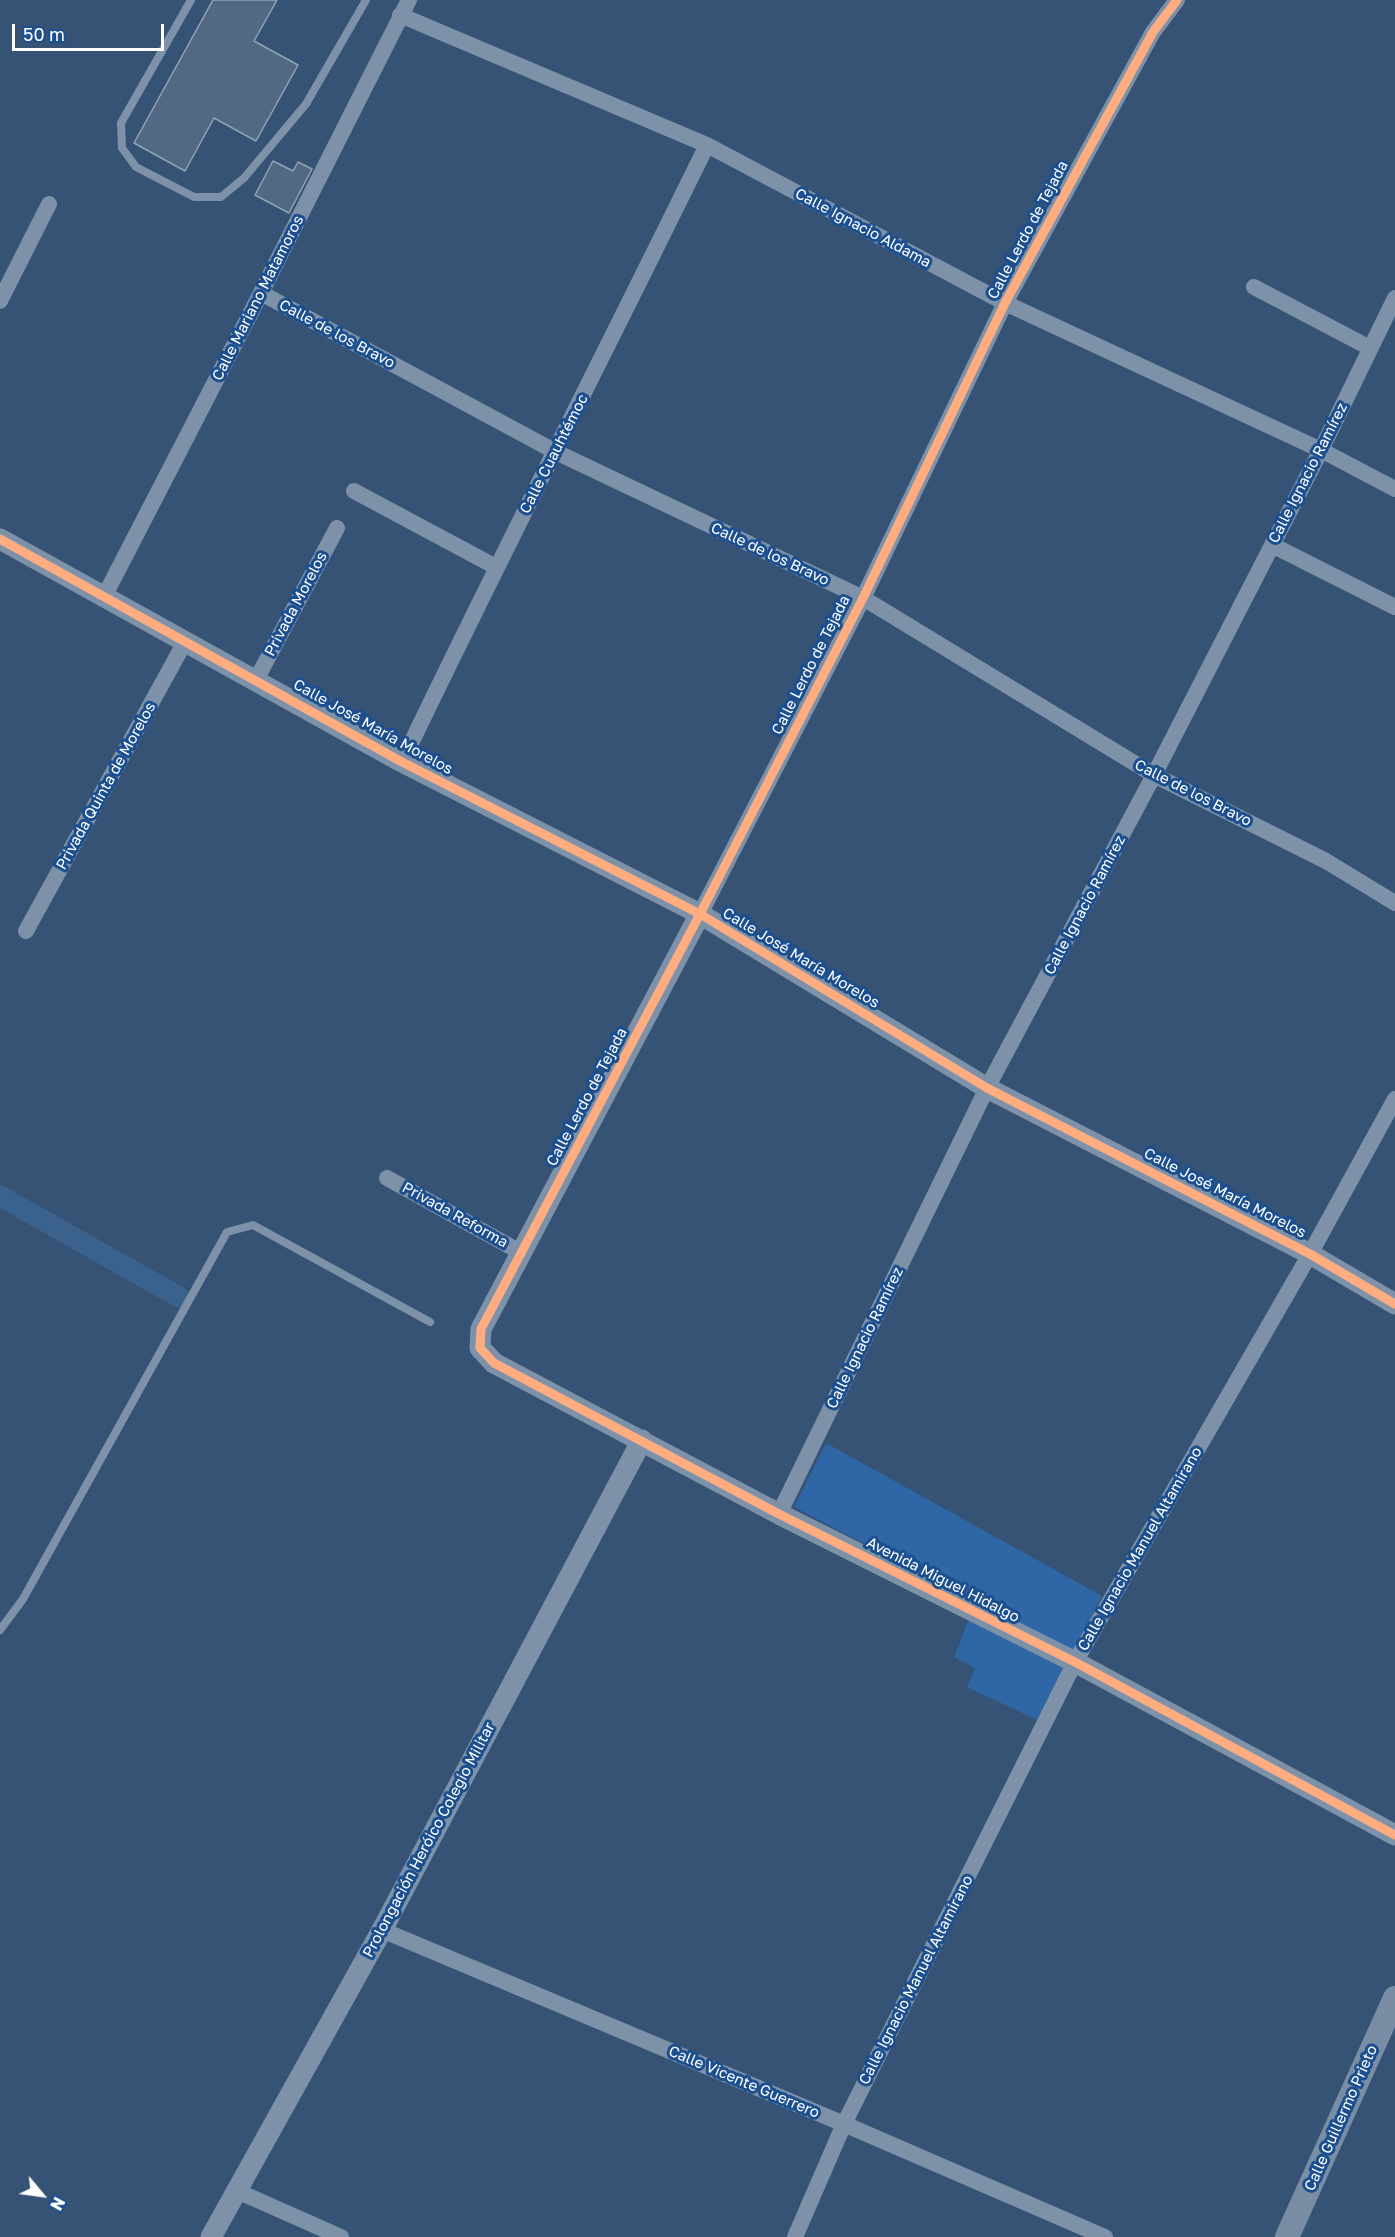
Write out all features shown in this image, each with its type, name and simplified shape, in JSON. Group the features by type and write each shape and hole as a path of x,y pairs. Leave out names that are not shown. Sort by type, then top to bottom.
{"main road":[{"name":"Calle Guillermo Prieto","path":"1287,2237 1395,1998"}],"street":[{"name":"Calle Lerdo de Tejada","path":"480,1348 481,1329 700,914 862,598 1005,303 1153,32 1177,0"},
{"name":"Calle Ignacio Aldama","path":"403,5 707,145 1005,303 1321,450 1395,489"},
{"name":"Calle Mariano Matamoros","path":"105,595 261,293 403,5"},
{"name":"Calle Cuauhtémoc","path":"402,762 496,567 556,452 707,145"},
{"path":"0,301 49,204"},
{"path":"1254,287 1370,348"},
{"name":"Calle de los Bravo","path":"261,293 556,452 862,598 1154,775 1326,861 1395,903"},
{"name":"Calle Ignacio Ramírez","path":"779,1514 987,1088 1154,775 1321,450 1395,298"},
{"path":"354,491 496,567"},
{"name":"Privada Morelos","path":"256,680 337,528"},
{"name":"Calle José María Morelos","path":"0,539 105,595 402,762 700,914 987,1088 1310,1254 1395,1304"},
{"path":"1272,544 1395,607"},
{"name":"Privada Quinta de Morelos","path":"26,931 186,640"},
{"name":"Calle Ignacio Manuel Altamirano","path":"795,2237 844,2124 1075,1662 1310,1254 1395,1099"},
{"name":"Privada Reforma","path":"387,1178 522,1253"},
{"name":"Avenida Miguel Hidalgo","path":"480,1348 495,1363 779,1514 1075,1662 1395,1835"},
{"name":"Prolongación Heróico Colegio Militar","path":"211,2237 382,1930 642,1440"},
{"name":"Calle Vicente Guerrero","path":"382,1930 844,2124 1105,2237"},
{"path":"237,2191 341,2237"}],"lane":[{"path":"191,0 121,123 122,148 136,167 194,197 221,197 244,178 306,104 366,0"},
{"path":"0,1630 23,1599 227,1232 253,1225 430,1322"}],"shaded area":[{"path":"826,1443 1102,1596 1073,1653 794,1507"},
{"path":"972,1611 1066,1664 1037,1720 967,1687 975,1668 954,1657"}],"building":[{"path":"213,0 277,0 254,41 298,65 256,141 214,118 185,171 134,143"},
{"path":"273,161 293,171 298,162 312,169 289,213 255,195"}],"waterway":[{"path":"0,1196 179,1297"}],"cycle path":[{"path":"1177,0 1153,32 1005,303 863,598 700,914 481,1329 480,1348 494,1363 779,1514 1075,1662 1395,1835"},
{"path":"0,539 402,762 700,914 987,1088 1310,1254 1395,1304"}]}
